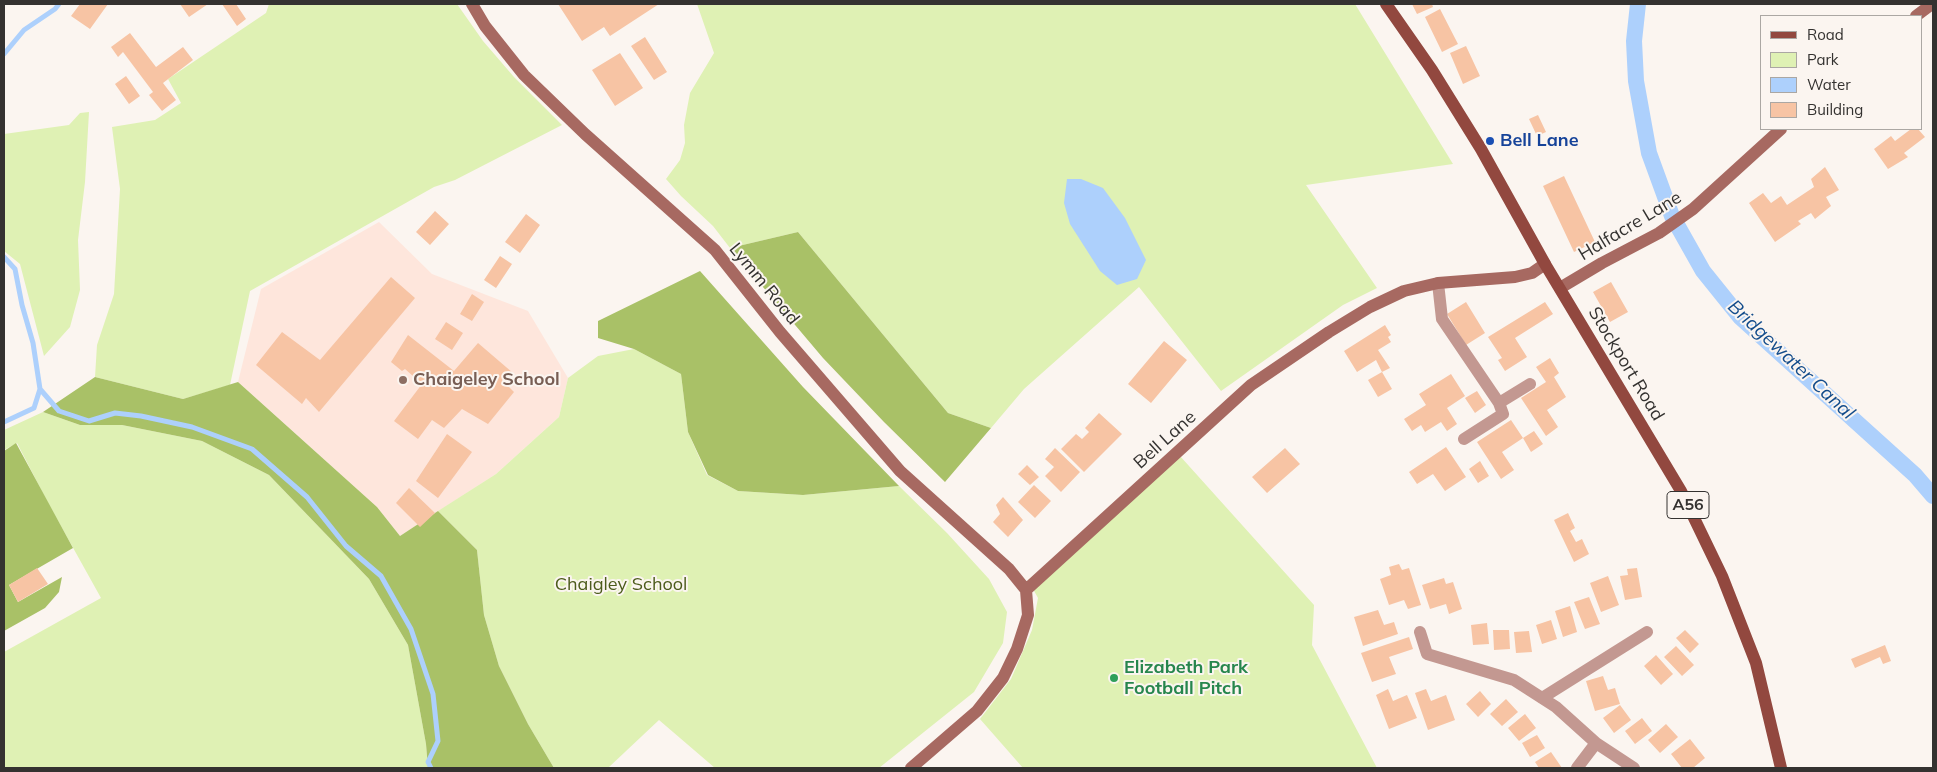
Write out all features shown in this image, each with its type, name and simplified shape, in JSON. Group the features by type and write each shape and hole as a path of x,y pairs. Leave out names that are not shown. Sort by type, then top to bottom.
{"main road":[{"name":"Lymm Road","path":"472,4 485,26 524,75 592,140 714,250 780,332 900,471 1010,569 1026,590"},
{"name":"Stockport Road","path":"1386,4 1432,70 1481,149 1560,288 1682,491 1722,576 1756,663 1781,768"},
{"path":"1917,15 1932,4"},
{"name":"Halfacre Lane","path":"1560,288 1659,233 1694,209 1780,130"},
{"name":"Bell Lane","path":"1026,590 1251,385 1329,332 1370,307 1404,291 1438,282 1515,277 1532,273 1546,264"},
{"path":"911,768 978,711 1003,678 1017,649 1028,615 1026,590"}],"street":[{"path":"1438,282 1442,319 1499,403 1503,414 1464,439"},
{"path":"1499,403 1530,384"},
{"path":"1420,632 1428,654 1514,680 1556,707 1596,743 1634,768"},
{"path":"1542,698 1647,632"},
{"path":"1577,768 1596,743"}],"shaded area":[{"name":"Chaigeley School","path":"379,222 432,274 528,311 568,378 559,417 496,474 400,536 377,507 238,382 261,289"}],"green space":[{"path":"269,4 457,4 483,41 514,77 562,125 455,180 434,187 250,291 230,385 183,399 95,377 97,345 114,294 120,189 112,127 155,120 181,103 168,79 266,13"},
{"path":"697,4 1355,4 1453,164 1306,185 1377,288 1343,305 1221,391 1139,287 1024,389 991,428 948,413 798,232 730,248 713,226 666,179 680,160 685,143 684,125 690,93 714,53"},
{"path":"89,112 85,182 78,240 80,290 70,327 44,356 20,264 4,251 4,134 69,125 80,113"},
{"path":"798,232 948,413 991,428 945,482 823,358 730,248"},
{"path":"700,271 803,387 899,486 803,495 738,491 708,475 688,432 681,374 634,349 598,338 598,321"},
{"name":"Chaigley School","path":"634,349 681,374 688,432 707,475 738,491 803,495 899,486 947,533 989,579 1007,612 1003,643 974,692 879,768 715,768 659,720 608,768 554,768 528,724 499,666 484,615 477,550 438,511 496,474 559,417 568,378 598,356"},
{"path":"95,377 183,399 238,382 377,507 400,536 438,511 477,550 484,615 499,666 528,724 554,768 428,768 426,744 408,645 369,579 269,475 202,441 122,425 80,425 43,412"},
{"path":"43,412 80,425 122,425 202,441 269,475 369,579 408,645 426,744 428,768 4,768 4,652 101,598 17,443 4,450 4,430"},
{"path":"16,443 73,548 9,585 18,602 62,577 59,592 45,608 4,631 4,451"},
{"path":"1180,456 1314,605 1312,645 1377,768 1023,768 980,719 1011,679 1032,630 1038,598 1028,580"}],"water":[{"path":"1067,179 1081,179 1103,188 1125,218 1146,260 1137,279 1117,285 1100,271 1070,224 1064,203"}],"building":[{"path":"80,4 108,4 90,29 71,16"},
{"path":"180,4 208,4 189,17"},
{"path":"222,4 236,4 246,19 237,26"},
{"path":"558,4 659,4 610,36 604,27 582,41"},
{"path":"1412,4 1432,4 1433,7 1417,14"},
{"path":"1440,9 1458,44 1442,52 1425,17"},
{"path":"130,33 156,67 183,47 193,60 163,83 176,100 162,111 149,95 153,92 123,52 118,57 111,47"},
{"path":"645,37 667,72 654,80 631,46"},
{"path":"1466,46 1480,76 1463,84 1450,53"},
{"path":"620,53 643,88 615,106 592,70"},
{"path":"126,76 140,96 129,104 115,84"},
{"path":"1538,115 1546,132 1537,136 1529,119"},
{"path":"1910,130 1919,130 1925,137 1904,153 1908,157 1888,169 1874,149 1891,136 1895,141"},
{"path":"1825,167 1839,190 1826,197 1831,206 1815,219 1811,213 1798,221 1801,224 1775,242 1749,203 1763,193 1771,203 1781,196 1787,205 1814,187 1811,179"},
{"path":"1564,176 1595,242 1574,252 1543,186"},
{"path":"435,211 449,224 430,245 416,232"},
{"path":"526,214 540,225 520,253 505,242"},
{"path":"500,256 512,264 496,288 484,280"},
{"path":"391,277 415,298 319,412 306,398 302,404 256,365 282,332 320,360"},
{"path":"1611,282 1628,312 1610,322 1593,292"},
{"path":"472,294 484,302 472,321 460,314"},
{"path":"1466,302 1485,333 1466,345 1447,314"},
{"path":"1545,302 1553,314 1515,338 1527,357 1505,371 1498,360 1502,358 1488,337"},
{"path":"446,322 463,333 452,350 435,339"},
{"path":"1385,325 1391,335 1388,337 1391,342 1378,350 1390,368 1382,372 1376,360 1357,372 1344,351"},
{"path":"408,335 454,371 478,343 513,373 508,386 514,392 488,424 462,409 444,428 432,420 418,439 394,421 422,384 405,369 402,371 391,362"},
{"path":"1164,341 1187,360 1151,403 1128,384"},
{"path":"1550,358 1559,373 1554,377 1566,397 1547,410 1558,427 1546,436 1521,398 1546,382 1536,367"},
{"path":"1382,372 1392,389 1378,397 1368,380"},
{"path":"1451,374 1465,396 1447,408 1457,424 1447,431 1441,422 1425,432 1421,425 1412,431 1404,419 1426,405 1419,394"},
{"path":"1477,391 1486,405 1475,413 1465,398"},
{"path":"1099,413 1122,434 1084,472 1061,449 1076,434 1082,439 1089,432 1085,428"},
{"path":"1511,420 1523,438 1502,452 1514,470 1501,479 1477,442"},
{"path":"1534,431 1543,444 1531,452 1523,438"},
{"path":"447,434 472,452 438,498 416,481"},
{"path":"1446,447 1466,477 1445,491 1433,474 1417,484 1409,472"},
{"path":"1055,448 1080,472 1061,492 1045,476 1054,467 1045,459"},
{"path":"1285,448 1300,464 1267,493 1252,477"},
{"path":"1480,461 1489,476 1478,483 1469,469"},
{"path":"1027,465 1039,477 1030,485 1018,474"},
{"path":"1034,485 1051,501 1035,518 1018,502"},
{"path":"409,488 435,513 420,527 396,503"},
{"path":"1003,497 1023,520 1008,537 993,522 1000,514 996,505"},
{"path":"1568,513 1575,528 1570,531 1576,542 1582,539 1589,554 1574,562 1554,520"},
{"path":"1399,564 1402,570 1409,568 1421,605 1408,609 1404,600 1389,605 1380,579 1391,575 1389,567"},
{"path":"37,568 48,584 18,602 9,585"},
{"path":"1637,568 1642,597 1625,600 1620,576 1628,575 1627,569"},
{"path":"1608,576 1619,605 1601,612 1590,583"},
{"path":"1444,578 1446,584 1453,582 1462,609 1449,614 1446,604 1430,609 1422,585"},
{"path":"1589,597 1600,624 1585,629 1574,602"},
{"path":"1570,606 1577,632 1563,637 1555,611"},
{"path":"1378,610 1384,625 1394,622 1398,634 1363,646 1354,617"},
{"path":"1551,620 1557,639 1542,644 1536,625"},
{"path":"1487,623 1489,644 1473,645 1471,625"},
{"path":"1493,630 1509,630 1510,649 1494,650"},
{"path":"1685,630 1699,644 1690,653 1676,638"},
{"path":"1529,631 1532,652 1516,653 1514,632"},
{"path":"1409,637 1413,649 1389,657 1396,674 1372,682 1361,653"},
{"path":"1885,645 1891,661 1883,664 1880,657 1855,668 1851,659"},
{"path":"1676,646 1694,665 1682,676 1664,657"},
{"path":"1656,655 1673,674 1661,685 1644,666"},
{"path":"1603,676 1608,690 1615,688 1620,704 1595,711 1586,681"},
{"path":"1388,689 1393,701 1407,695 1417,718 1389,729 1376,695"},
{"path":"1426,689 1431,701 1446,695 1455,720 1428,730 1415,693"},
{"path":"1480,691 1491,704 1478,717 1466,704"},
{"path":"1506,699 1518,712 1502,726 1490,714"},
{"path":"1620,705 1631,720 1614,733 1603,718"},
{"path":"1525,714 1536,728 1519,741 1508,728"},
{"path":"1642,718 1652,731 1635,744 1625,731"},
{"path":"1666,724 1678,737 1660,753 1648,740"},
{"path":"1537,735 1545,748 1530,757 1522,743"},
{"path":"1690,739 1705,758 1693,768 1682,768 1671,754"},
{"path":"1551,752 1562,768 1539,768 1535,762"}],"waterway":[{"path":"4,54 24,30 55,9 59,4"},
{"name":"Bridgewater Canal","path":"1638,4 1634,41 1636,81 1649,153 1672,216 1703,271 1740,317 1915,475 1933,496"},
{"path":"4,257 15,269 22,305 33,343 40,389 34,408 4,422"},
{"path":"40,389 59,411 89,421 115,413 141,416 192,427 252,449 307,497 346,546 381,576 411,629 433,694 438,741 428,762 431,768"}],"place":[{"name":"Bell Lane","path":"1490,141"},
{"name":"Chaigeley School","path":"403,380"},
{"name":"Elizabeth Park Football Pitch","path":"1114,678"}]}
